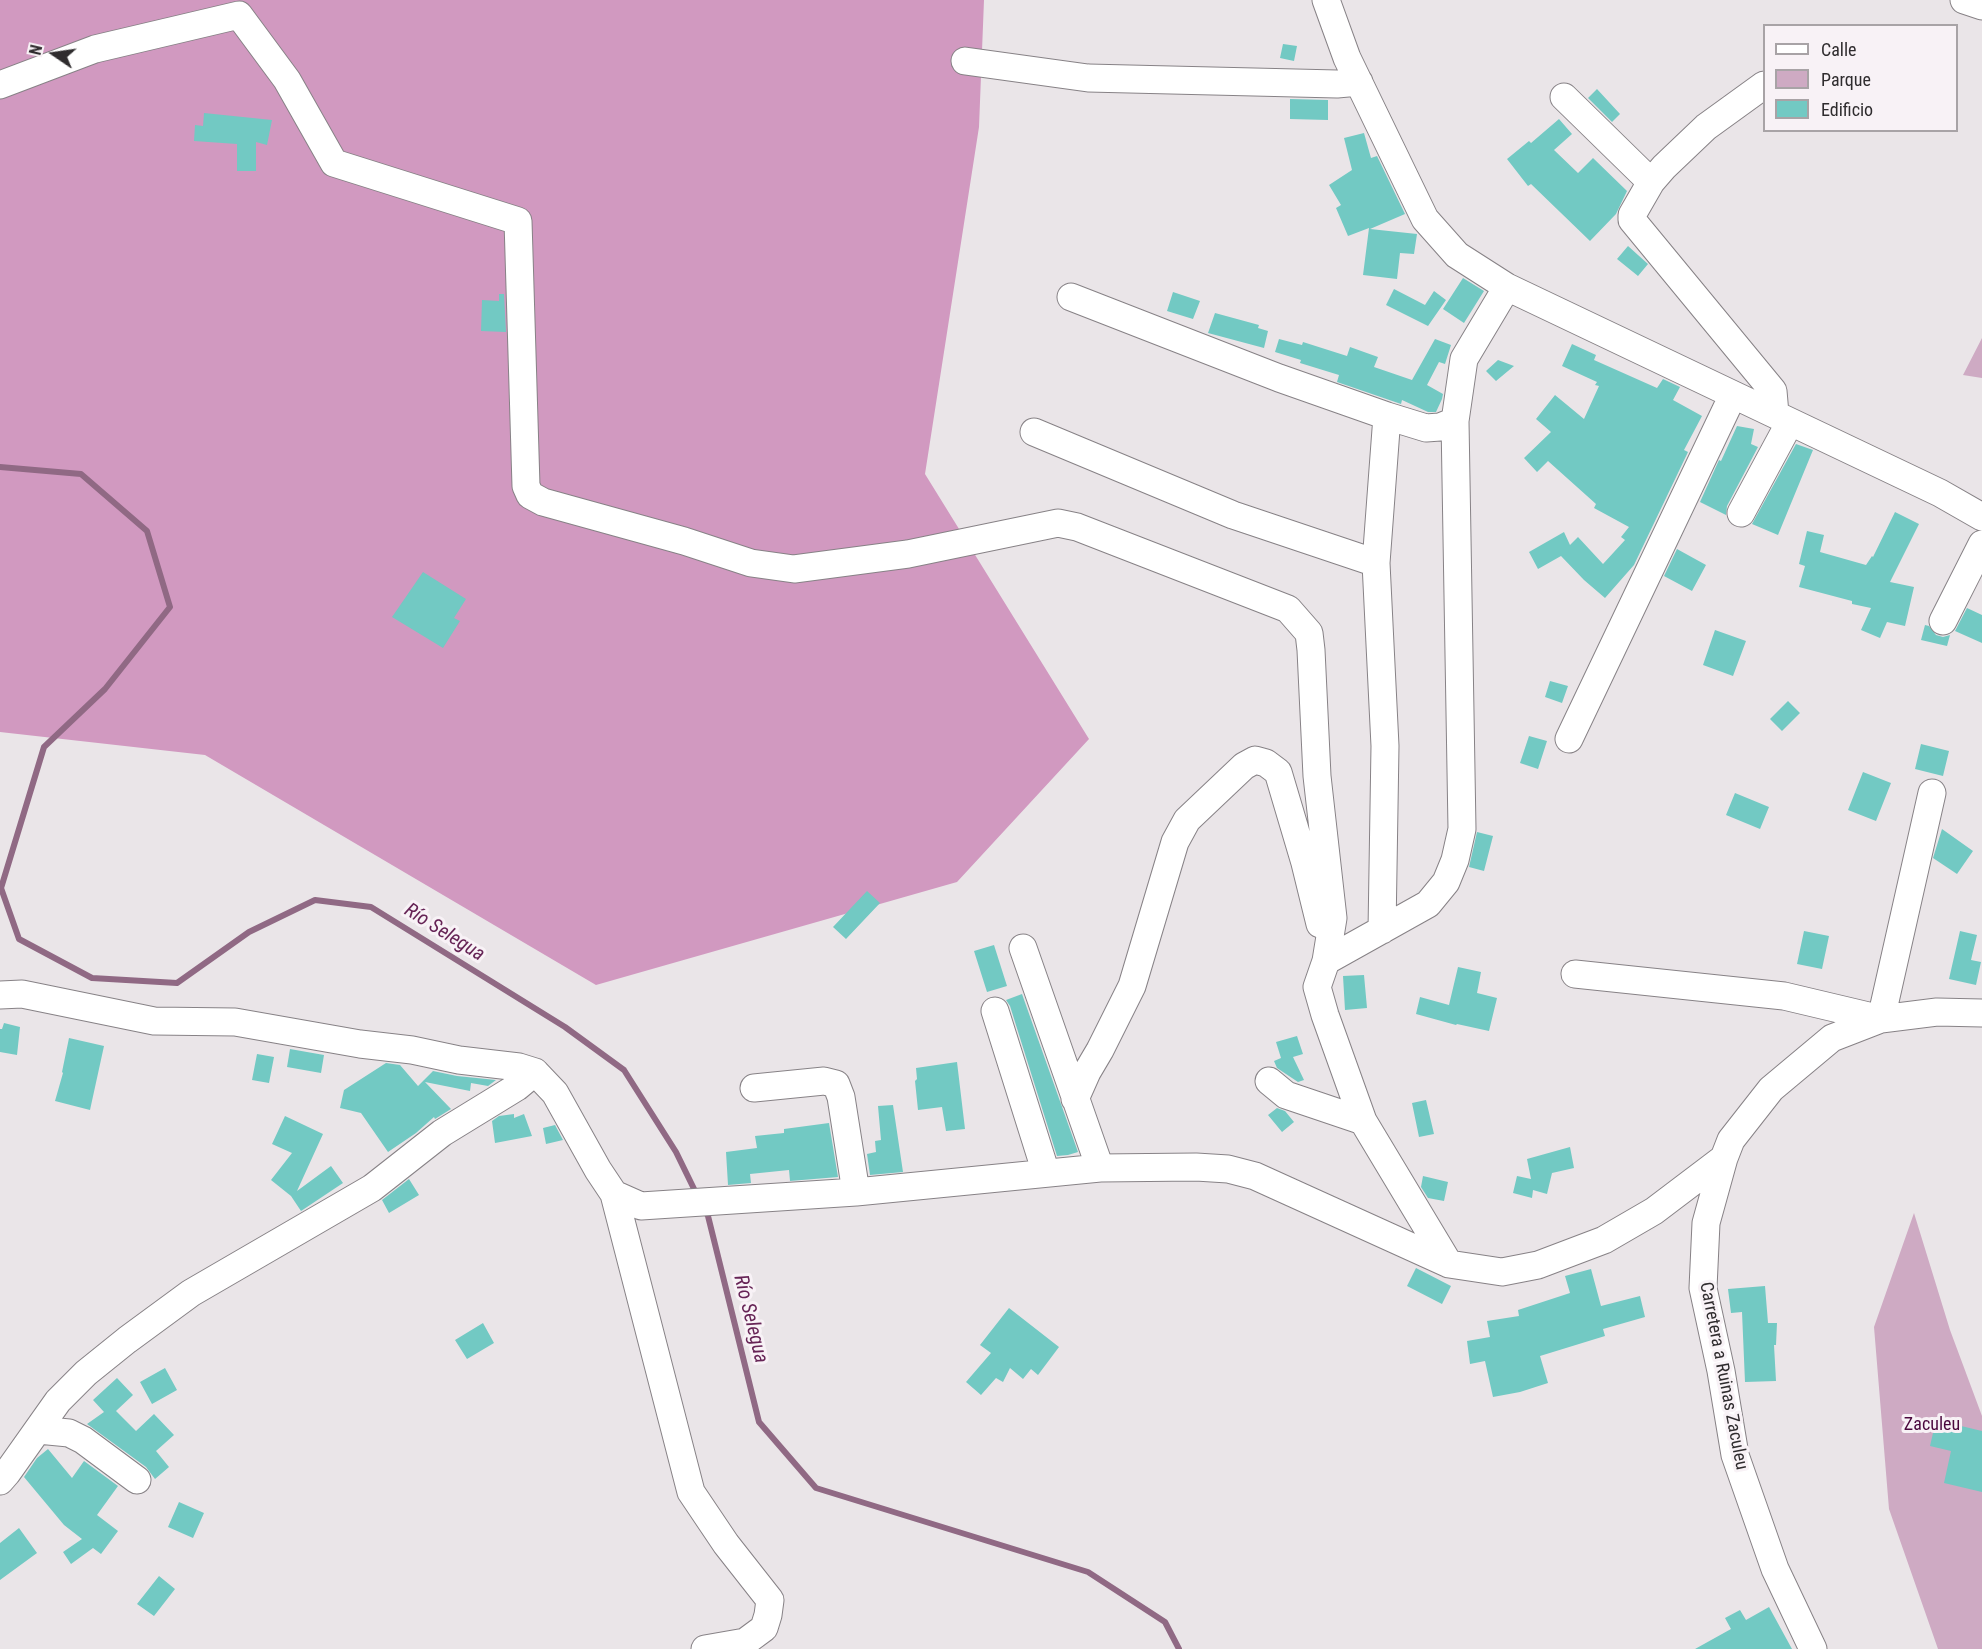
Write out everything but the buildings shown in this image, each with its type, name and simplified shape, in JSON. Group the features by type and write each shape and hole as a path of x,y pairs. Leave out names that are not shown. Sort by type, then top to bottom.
{"street":[{"path":"1326,0 1347,58 1425,219 1456,255 1507,287 1940,493 1982,517"},
{"path":"1964,0 1982,6"},
{"path":"0,85 95,49 239,15 287,80 334,163 518,220 526,486 530,495 543,502 751,562 794,569 908,555 1058,523 1077,527 1288,609 1308,633 1311,650 1317,776 1333,918 1327,953 1317,987 1325,1016 1363,1121 1449,1264"},
{"path":"965,61 1088,78 1359,82"},
{"path":"1741,513 1783,418 1773,391 1632,220 1634,210 1664,166 1706,127 1763,86"},
{"path":"1564,97 1652,182"},
{"path":"1327,953 1382,930 1428,904 1446,882 1455,860 1462,829 1455,421 1464,359 1507,287"},
{"path":"1071,297 1279,378 1387,416 1426,428 1440,427 1455,421"},
{"path":"1569,738 1733,394"},
{"path":"1382,930 1385,746 1376,564 1387,416"},
{"path":"1034,432 1233,515 1376,564"},
{"path":"1943,621 1982,544"},
{"path":"1075,1099 1132,986 1175,842 1187,820 1244,766 1255,760 1266,763 1278,772 1305,863 1327,953"},
{"path":"1575,974 1784,996 1881,1019 1932,794"},
{"path":"1023,948 1100,1168"},
{"path":"0,995 31,996 154,1021 235,1022 360,1044 412,1050 459,1060 519,1067 536,1072 555,1093 614,1194 691,1492 726,1544 770,1600 764,1628 745,1642 705,1649"},
{"path":"995,1011 1046,1173"},
{"name":"Carretera a Ruinas Zaculeu","path":"1813,1649 1775,1569 1735,1455 1722,1371 1703,1288 1706,1222 1731,1140 1771,1089 1832,1038 1881,1019 1937,1012 1982,1013"},
{"path":"0,1481 58,1401 86,1373 127,1340 191,1293 372,1188 442,1133 517,1087 536,1072"},
{"path":"754,1088 824,1081 836,1084 841,1097 856,1192"},
{"path":"1269,1081 1286,1095 1363,1121"},
{"path":"614,1194 641,1206 856,1192 1100,1168 1228,1169 1255,1176 1449,1264 1502,1272 1538,1265 1605,1240 1654,1211 1724,1158"},
{"path":"38,1430 69,1433 76,1436 137,1480"}],"green space":[{"path":"1982,338 1982,378 1963,375"},
{"name":"Zaculeu","path":"1914,1213 1950,1330 1982,1416 1982,1649 1938,1649 1889,1509 1874,1327"}],"shaded area":[{"path":"0,0 984,0 979,127 925,474 1089,739 957,882 596,985 205,755 0,732"}],"waterway":[{"name":"Río Selegua","path":"0,467 81,474 147,531 170,607 105,689 44,747 1,888 19,939 92,978 177,983 249,932 315,900 371,907 565,1027 624,1070 676,1152 697,1195"},
{"name":"Río Selegua","path":"704,1209 708,1216 759,1422 816,1488 1088,1572 1165,1622 1179,1649"}]}
